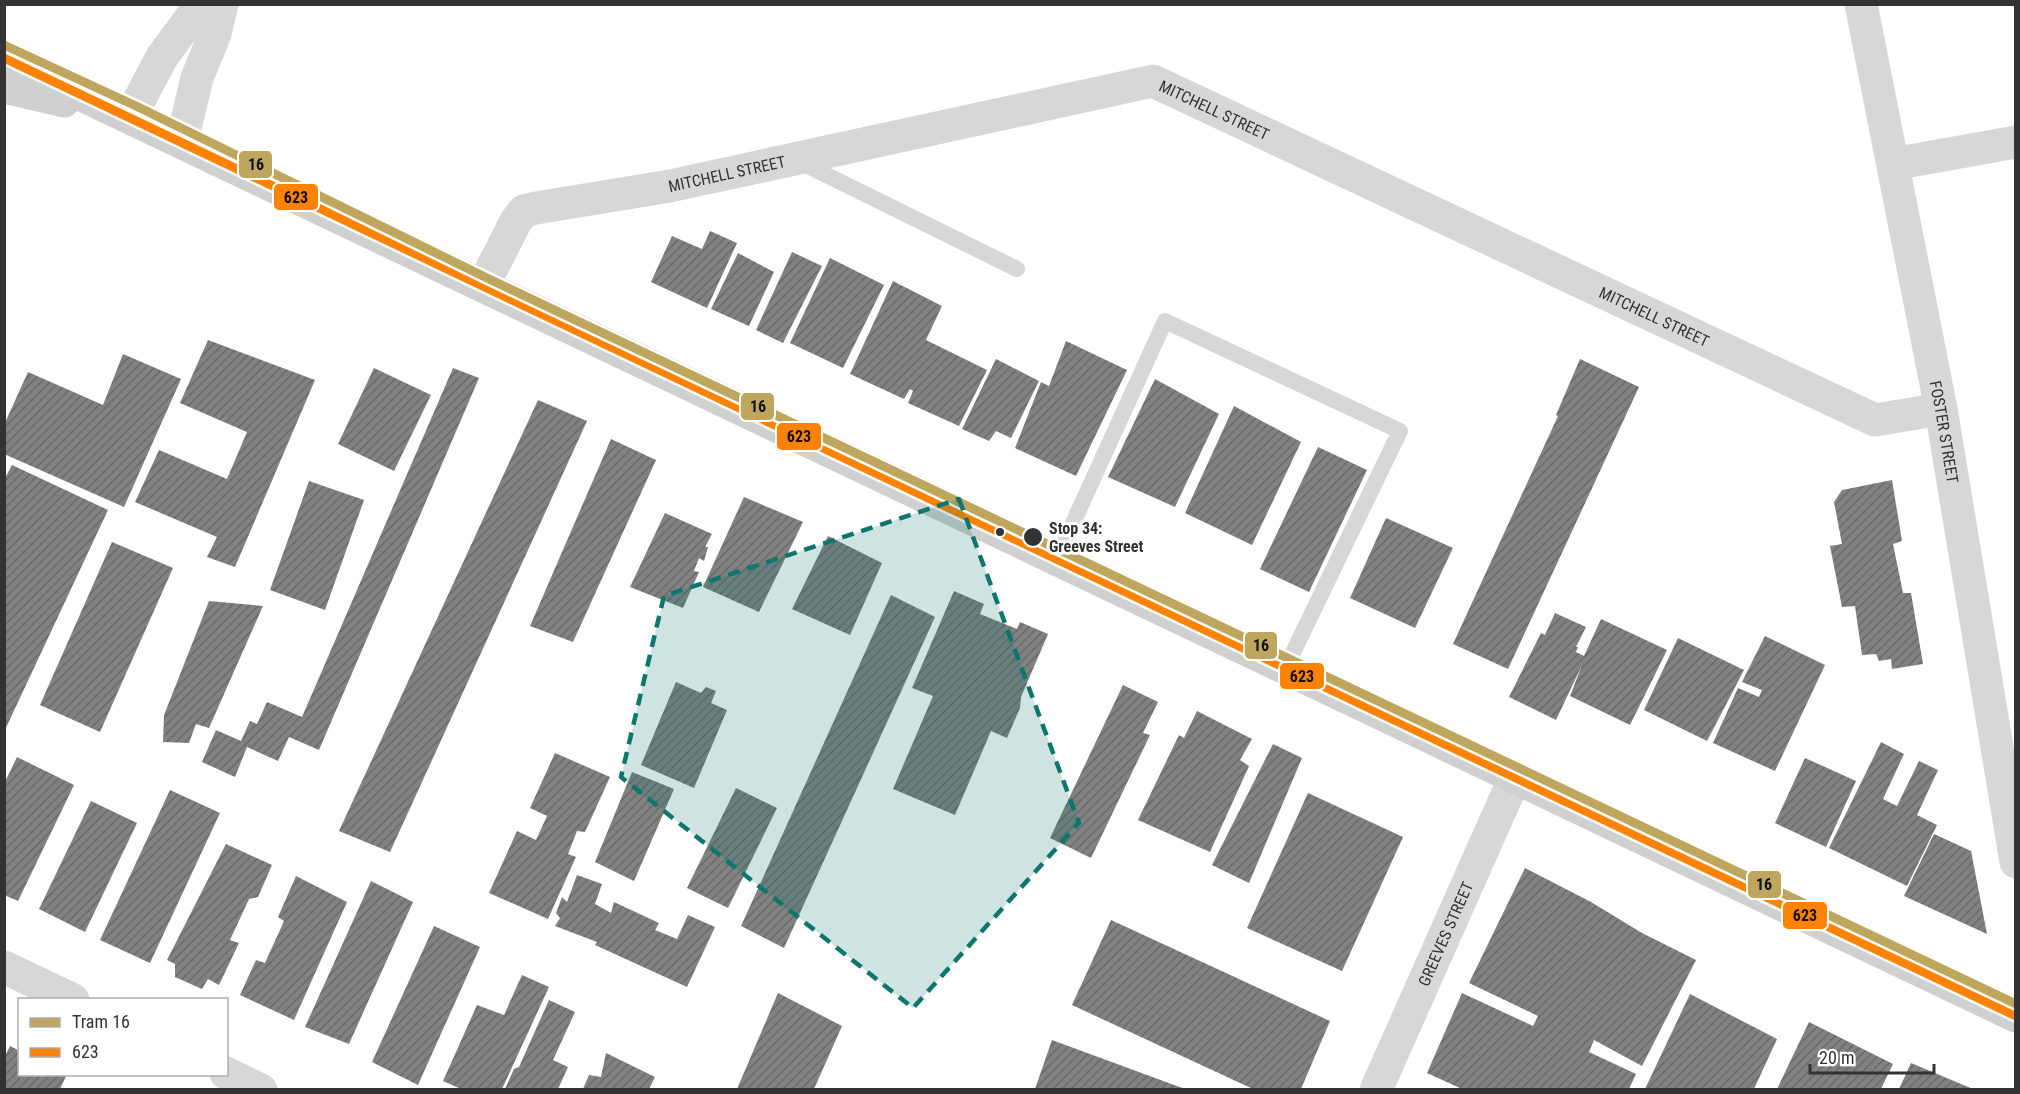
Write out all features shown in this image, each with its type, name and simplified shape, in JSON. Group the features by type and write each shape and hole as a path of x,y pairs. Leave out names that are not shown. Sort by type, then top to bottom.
{"main road":[{"path":"4,58 1515,777 2014,1007"},
{"path":"4,87 127,116"}],"street":[{"path":"127,116 162,57 201,4"},
{"path":"182,141 197,78 215,34 222,4"},
{"name":"FOSTER STREET","path":"1861,4 1941,409 2016,862"},
{"name":"MITCHELL STREET","path":"483,286 516,220 524,212 536,208 670,186 1153,81 1875,420 1941,409"},
{"path":"1893,164 2016,142"},
{"name":"GREEVES STREET","path":"1376,1089 1515,777"},
{"path":"4,967 71,998"},
{"path":"228,1074 261,1089"}],"lane":[{"path":"794,159 1017,269"},
{"path":"1057,558 1165,321 1400,431 1286,667"}],"highlighted area":[{"path":"959,499 1079,823 913,1008 621,777 664,596"}],"building":[{"path":"710,231 737,243 707,308 651,282 672,236 702,249"},
{"path":"792,252 822,266 783,343 756,330"},
{"path":"738,253 774,272 749,326 711,309"},
{"path":"830,258 884,285 843,368 790,343"},
{"path":"893,281 942,306 926,340 987,370 959,426 908,403 913,391 910,389 904,399 850,374"},
{"path":"208,340 315,380 235,567 207,557 217,537 135,502 159,450 227,479 247,432 180,403"},
{"path":"1066,341 1127,370 1076,476 1015,448 1041,382 1049,386"},
{"path":"123,354 181,379 124,507 4,454 4,425 28,372 103,405"},
{"path":"996,359 1039,381 1011,438 996,431 989,441 962,429"},
{"path":"1580,359 1639,387 1508,669 1453,644 1558,416 1556,415"},
{"path":"374,368 431,395 394,471 338,444"},
{"path":"453,368 479,378 319,750 289,737 278,761 247,747 235,777 202,762 216,730 241,741 250,721 257,724 267,702 302,717"},
{"path":"1155,379 1219,414 1175,507 1108,477"},
{"path":"538,400 587,421 390,852 339,831"},
{"path":"1234,406 1301,442 1252,545 1185,513"},
{"path":"611,439 656,460 573,642 530,626"},
{"path":"1318,447 1367,470 1309,592 1260,569"},
{"path":"12,465 108,510 4,732 4,480"},
{"path":"1892,480 1902,541 1893,544 1903,593 1911,593 1923,664 1892,669 1891,659 1879,661 1876,654 1862,655 1855,606 1842,607 1830,546 1842,544 1834,502 1842,490"},
{"path":"309,481 364,500 325,610 270,590"},
{"path":"744,497 803,522 759,612 703,587"},
{"path":"665,513 712,534 705,547 708,547 704,561 699,558 694,571 699,572 683,608 630,587"},
{"path":"1386,518 1453,548 1415,628 1350,598"},
{"path":"828,536 882,563 850,635 792,609"},
{"path":"112,542 173,568 100,732 40,705"},
{"path":"954,591 984,604 980,614 1017,629 1020,622 1048,634 1021,697 1020,708 1007,738 991,731 955,815 893,789 933,696 912,688"},
{"path":"891,595 935,617 784,948 741,926"},
{"path":"209,601 263,606 209,728 196,724 189,743 163,742 164,715"},
{"path":"1555,613 1586,627 1576,647 1578,647 1576,652 1584,656 1601,619 1667,650 1630,725 1570,696 1582,665 1556,720 1509,697 1541,633 1545,635"},
{"path":"1765,636 1825,665 1775,771 1713,743 1738,688 1759,697 1762,690 1742,682"},
{"path":"1678,638 1744,670 1707,741 1644,710"},
{"path":"676,682 701,693 706,687 716,691 711,703 727,710 694,788 641,765"},
{"path":"1123,685 1158,702 1143,733 1150,735 1091,858 1050,838"},
{"path":"1197,711 1252,739 1240,760 1249,766 1210,852 1138,820 1179,735 1184,738"},
{"path":"1881,742 1904,754 1883,799 1897,806 1919,761 1938,770 1917,815 1937,825 1907,886 1829,848"},
{"path":"1273,744 1302,758 1249,883 1212,865"},
{"path":"555,753 610,777 585,832 577,831 568,854 576,857 548,919 489,893 517,831 536,840 547,816 530,808"},
{"path":"17,757 74,785 18,901 4,895 4,784"},
{"path":"1805,758 1856,781 1826,847 1775,823"},
{"path":"632,772 674,789 634,881 595,862"},
{"path":"736,788 777,808 728,908 687,888"},
{"path":"170,790 220,813 150,963 100,940"},
{"path":"1308,793 1403,837 1342,971 1247,928"},
{"path":"91,801 137,823 85,932 39,909"},
{"path":"1934,834 1971,851 1987,934 1904,896"},
{"path":"226,844 272,865 258,897 249,899 230,940 239,943 219,985 208,979 202,989 175,977 175,964 167,960"},
{"path":"1525,868 1591,902 1642,933 1696,960 1642,1066 1594,1040 1589,1052 1636,1074 1629,1089 1462,1089 1427,1073 1462,993 1533,1026 1538,1016 1469,983"},
{"path":"577,875 602,884 595,904 611,913 614,902 659,923 655,930 677,939 688,915 715,927 687,987 595,945 597,942 555,926 560,918 556,913 562,897 567,902"},
{"path":"296,876 347,902 294,1020 240,995 256,960 265,963 284,921 278,917"},
{"path":"371,881 413,902 349,1044 305,1027"},
{"path":"1111,920 1330,1021 1301,1089 1253,1089 1072,1005"},
{"path":"434,926 480,947 418,1085 372,1062"},
{"path":"522,975 549,987 502,1089 461,1089 443,1081 477,1005 504,1015"},
{"path":"778,993 842,1026 814,1089 737,1089"},
{"path":"1690,994 1777,1039 1754,1089 1645,1089"},
{"path":"549,1000 575,1012 553,1060 568,1067 558,1089 505,1089 514,1069 519,1067"},
{"path":"1809,1022 1893,1064 1881,1089 1777,1089"},
{"path":"1052,1040 1185,1089 1035,1089"},
{"path":"10,1046 18,1050 18,1076 66,1076 60,1089 4,1089 4,1058"},
{"path":"606,1053 655,1077 649,1089 583,1089 589,1075 601,1077"},
{"path":"1911,1063 1973,1089 1899,1089"}],"tram line":[{"name":"16","path":"4,45 136,106 487,278 2016,1004"}],"transit line":[{"name":"623","path":"4,58 2016,1016"}],"place":[{"name":"Stop 34: Greeves Street","path":"1033,537"}]}
